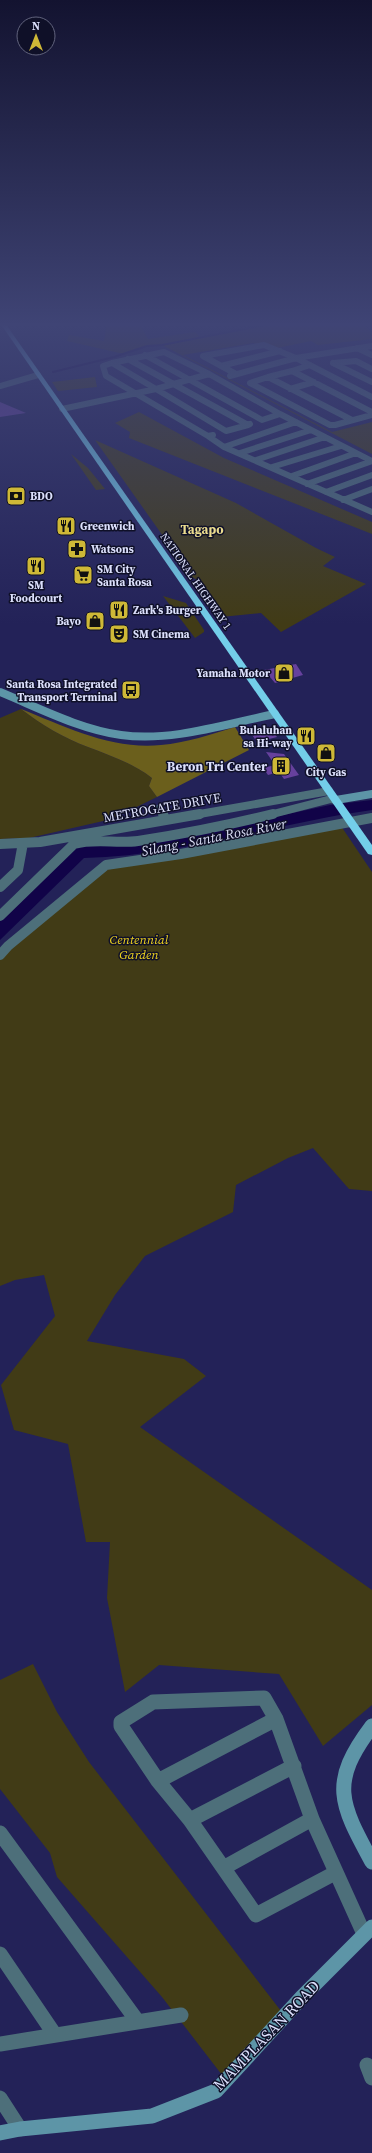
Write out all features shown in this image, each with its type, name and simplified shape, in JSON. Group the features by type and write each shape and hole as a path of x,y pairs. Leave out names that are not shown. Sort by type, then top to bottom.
{"highway":[{"name":"NATIONAL HIGHWAY 1","path":"72,423 332,797 372,852"}],"main road":[{"path":"2,694 86,726 114,734 132,736 163,735 275,714"},
{"path":"332,797 372,794"},
{"path":"372,1726 353,1751 342,1782 346,1814 372,1862"},
{"name":"MAMPLASAN ROAD","path":"0,2133 20,2129 152,2116 216,2091 368,1930"}],"street":[{"path":"187,423 224,447 372,512"},
{"path":"213,423 226,431"},
{"path":"208,436 252,423"},
{"path":"224,447 292,423"},
{"path":"299,423 372,461"},
{"path":"327,423 330,425 337,423"},
{"path":"240,453 310,430"},
{"path":"256,460 325,438"},
{"path":"272,467 341,446"},
{"path":"292,476 356,453"},
{"path":"307,484 372,461"},
{"path":"326,492 372,475"},
{"path":"343,500 372,489"},
{"path":"362,508 372,504"},
{"path":"0,916 66,851 81,842 88,840 136,841 245,821 332,797"},
{"name":"METROGATE DRIVE","path":"0,844 40,842 165,819 332,797"},
{"path":"160,808 165,819"},
{"path":"0,955 14,941 106,865 181,854 372,818"},
{"path":"0,887 18,870 23,843"},
{"path":"335,1873 256,1915 190,1820 158,1781 120,1726 121,1722 151,1703 261,1697 266,1700 276,1719 312,1819 335,1873 368,1930"},
{"path":"158,1781 276,1719"},
{"path":"190,1820 294,1766"},
{"path":"224,1867 312,1819"},
{"path":"0,1833 138,2022"},
{"path":"0,1954 55,2035"},
{"path":"0,2044 181,2015"},
{"path":"0,2098 20,2129"}],"green space":[{"path":"116,423 160,423 224,458 372,522 372,534 129,438 130,432"},
{"path":"313,423 332,432 366,423 372,423 372,454"},
{"path":"95,440 236,503 335,557 323,566 366,584 281,632 261,613 221,617 207,589 198,580 192,577"},
{"path":"71,454 88,468 105,489 96,490"},
{"path":"163,596 186,603 204,632 195,638"},
{"path":"21,709 45,726 62,735 122,760 145,773 152,778 149,786 157,797 112,819 29,838 0,839 0,718"},
{"name":"Centennial Garden","path":"341,826 372,872 372,1191 349,1189 313,1148 288,1158 236,1185 233,1212 145,1256 115,1295 87,1341 184,1359 206,1376 140,1427 372,1590 372,1705 323,1746 279,1674 159,1665 125,1692 107,1598 110,1542 86,1542 68,1444 14,1430 1,1385 55,1316 44,1275 15,1280 0,1286 0,952 105,868"},
{"path":"33,1664 57,1712 89,1762 281,2011 222,2075 162,1997 57,1877 50,1853 0,1789 0,1680"}],"shaded area":[{"path":"21,709 90,736 107,741 143,746 180,742 235,727 249,750 157,797 149,786 152,778 145,773 122,760 62,735 45,726"}],"water":[{"name":"Silang - Santa Rosa River","path":"372,800 372,810 157,851 121,856 84,858 0,940 0,921 74,849 92,843 265,819 330,805"}],"building":[{"name":"Yamaha Motor","path":"296,664 303,675 275,683 264,670"},
{"path":"270,727 277,737 257,742 250,732"},
{"name":"Beron Tri Center","path":"266,752 284,754 299,775 284,779 279,772 268,775 263,768 275,765"}],"place":[{"name":"BDO","path":"16,496"},
{"name":"Greenwich","path":"66,526"},
{"name":"Watsons","path":"77,549"},
{"name":"SM Foodcourt","path":"36,566"},
{"name":"SM City Santa Rosa","path":"83,575"},
{"name":"Zark's Burger","path":"119,610"},
{"name":"Bayo","path":"95,621"},
{"name":"SM Cinema","path":"119,634"},
{"name":"Yamaha Motor","path":"284,673"},
{"name":"Santa Rosa Integrated Transport Terminal","path":"131,690"},
{"name":"Bulaluhan sa Hi-way","path":"306,736"},
{"name":"City Gas","path":"326,753"},
{"name":"Beron Tri Center","path":"281,766"}],"district":[{"name":"Tagapo","path":"202,529"}]}
